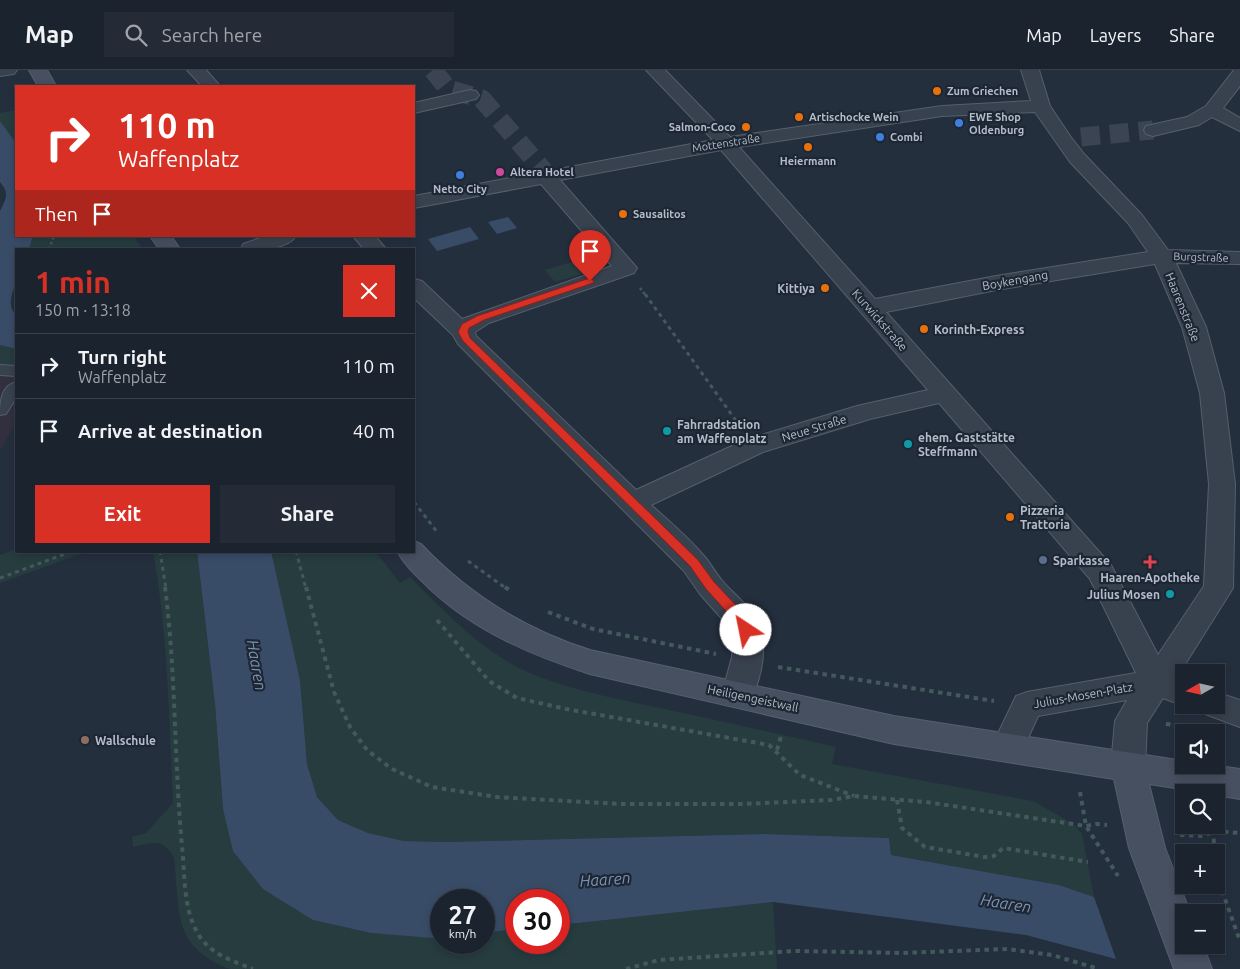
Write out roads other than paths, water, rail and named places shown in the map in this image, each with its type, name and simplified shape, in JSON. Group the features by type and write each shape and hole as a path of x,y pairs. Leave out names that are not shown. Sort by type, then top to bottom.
{"main road":[{"path":"38,70 46,85"},
{"path":"161,237 169,248"},
{"name":"Heiligengeistwall","path":"413,553 449,589 483,614 534,643 563,655 894,730 1240,784"},
{"path":"1128,766 1142,830 1193,969"}],"street":[{"path":"0,71 8,70"},
{"path":"196,70 211,85"},
{"name":"Kurwickstraße","path":"655,70 726,143 1101,573 1170,687"},
{"name":"Haarenstraße","path":"1030,70 1041,106 1072,138 1077,158 1135,219 1162,256 1194,327 1212,393 1222,484 1218,588"},
{"path":"1153,130 1193,121 1212,110 1240,74"},
{"path":"415,108 470,95"},
{"name":"Mottenstraße","path":"415,202 726,143 942,111 984,107 1041,106"},
{"path":"1212,110 1240,125"},
{"path":"415,114 422,123 415,125"},
{"path":"463,332 465,326 480,318 626,268 545,176"},
{"path":"254,248 283,237"},
{"path":"364,237 375,248"},
{"name":"Burgstraße","path":"1162,256 1240,258"},
{"name":"Boykengang","path":"869,307 1015,280 1162,256"},
{"path":"415,287 463,332 473,346 694,563 710,586 745,625 747,661 738,694"},
{"name":"Neue Straße","path":"633,502 754,446 866,412 946,394"},
{"name":"Julius-Mosen-Platz","path":"1128,766 1131,721 1170,687 1218,588"},
{"name":"Julius-Mosen-Platz","path":"1007,748 1027,706 1170,687"},
{"path":"1209,716 1240,714"}],"lane":[{"path":"0,370 15,371"},
{"path":"0,410 15,388"}],"water":[{"path":"0,121 15,142 15,237 33,237 29,248 15,248 15,284 11,308 15,314 15,349 0,345 0,211 6,193 0,182"},
{"path":"508,217 517,228 497,234 488,222"},
{"path":"470,227 479,239 437,251 428,239"},
{"name":"Haaren","path":"197,553 271,553 300,680 307,764 317,797 338,820 368,833 404,841 446,842 765,834 889,838 891,855 1059,885 1094,897 1116,959 1026,935 773,902 570,924 570,889 505,889 505,930 495,932 495,889 430,889 430,938 371,933 313,920 263,889 233,851 223,809 215,704"}],"tunnel":[{"path":"433,70 448,89 482,99 543,170 545,176"},
{"path":"1081,137 1153,130"}],"place":[{"name":"Zum Griechen","path":"937,91"},
{"name":"Artischocke Wein","path":"799,117"},
{"name":"EWE Shop Oldenburg","path":"959,123"},
{"name":"Salmon-Coco","path":"746,127"},
{"name":"Combi","path":"880,137"},
{"name":"Heiermann","path":"808,147"},
{"name":"Altera Hotel","path":"500,172"},
{"name":"Netto City","path":"460,175"},
{"name":"Sausalitos","path":"623,214"},
{"name":"Kittiya","path":"825,288"},
{"name":"Korinth-Express","path":"924,329"},
{"name":"Fahrradstation am Waffenplatz","path":"667,431"},
{"name":"ehem. Gaststätte Steffmann","path":"908,444"},
{"name":"Pizzeria Trattoria","path":"1010,517"},
{"name":"Sparkasse","path":"1043,560"},
{"name":"Haaren-Apotheke","path":"1150,562"},
{"name":"Julius Mosen","path":"1170,594"},
{"name":"Wallschule","path":"85,740"}]}
